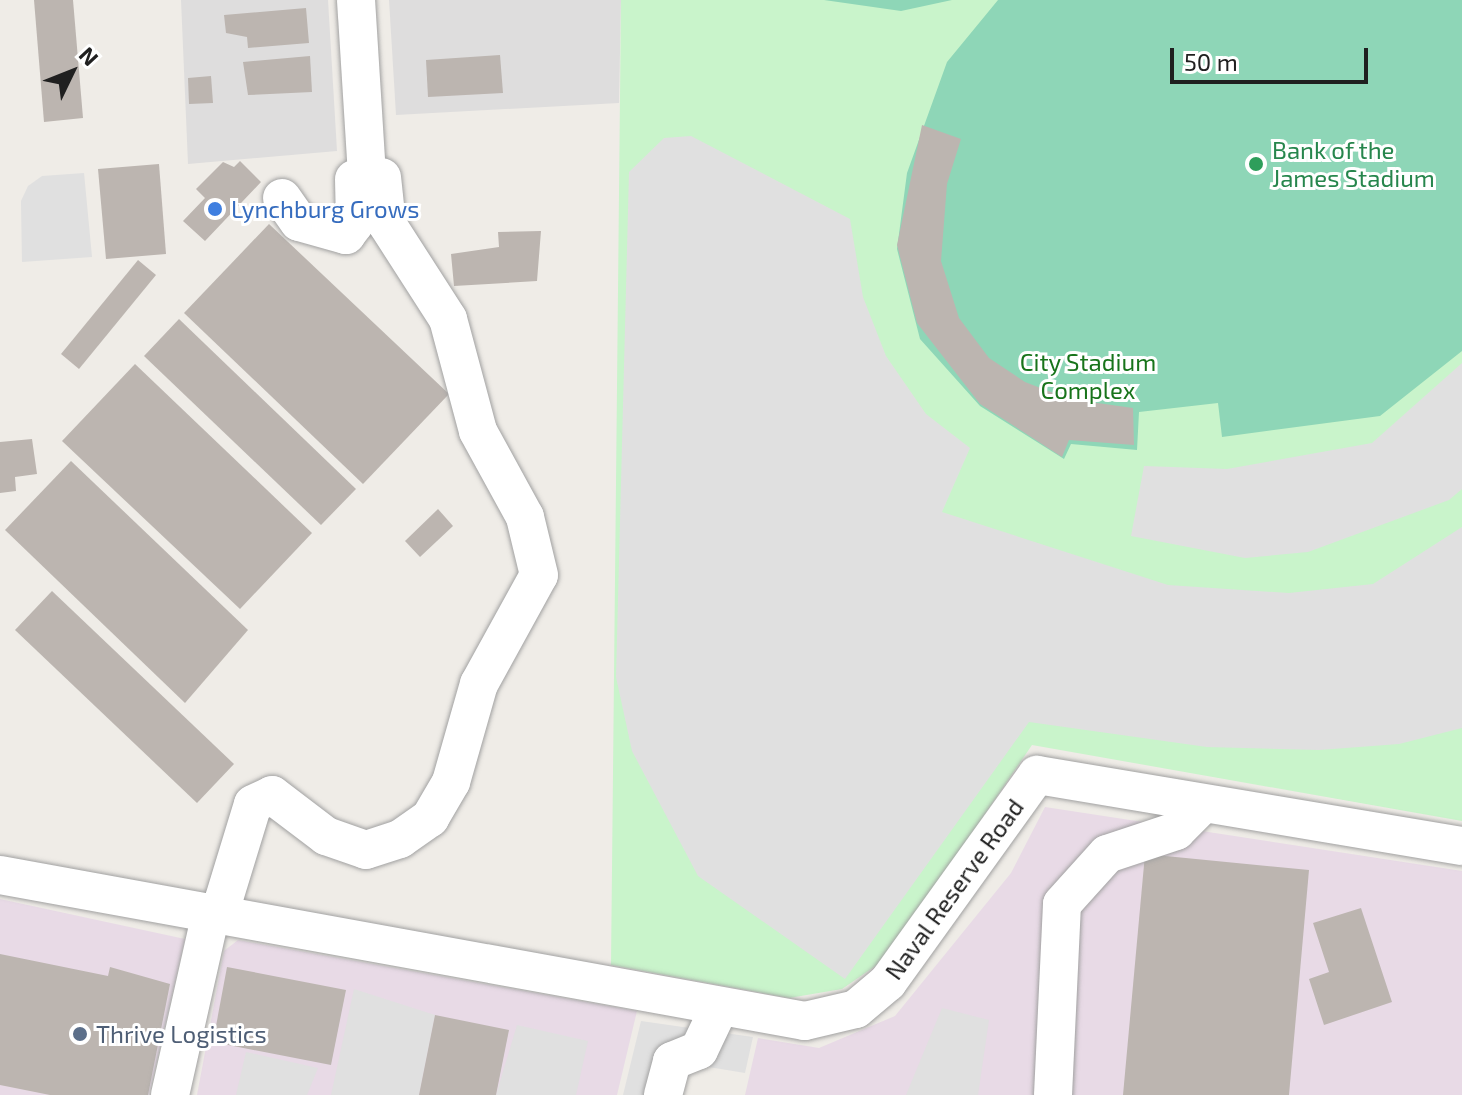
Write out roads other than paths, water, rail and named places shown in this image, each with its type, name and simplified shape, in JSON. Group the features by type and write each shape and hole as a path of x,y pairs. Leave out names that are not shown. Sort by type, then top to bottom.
{"street":[{"path":"170,1095 210,918 223,902 253,804 272,795 326,836 366,850 400,839 430,818 451,782 479,684 539,575 525,517 478,431 448,319 387,224 368,177 356,0"},
{"path":"282,198 299,222 346,235 355,223 368,177"},
{"name":"Naval Reserve Road","path":"0,875 210,918 805,1021 856,1009 888,982 1037,775 1462,846"},
{"path":"1053,1095 1062,904 1107,854 1176,831 1203,804"},
{"path":"663,1095 672,1061 699,1050 719,1008"}],"place":[{"name":"Bank of the James Stadium","path":"1256,164"},
{"name":"Lynchburg Grows","path":"215,209"},
{"name":"Thrive Logistics","path":"80,1034"}],"park label":[{"name":"City Stadium Complex","path":"1088,376"}]}
